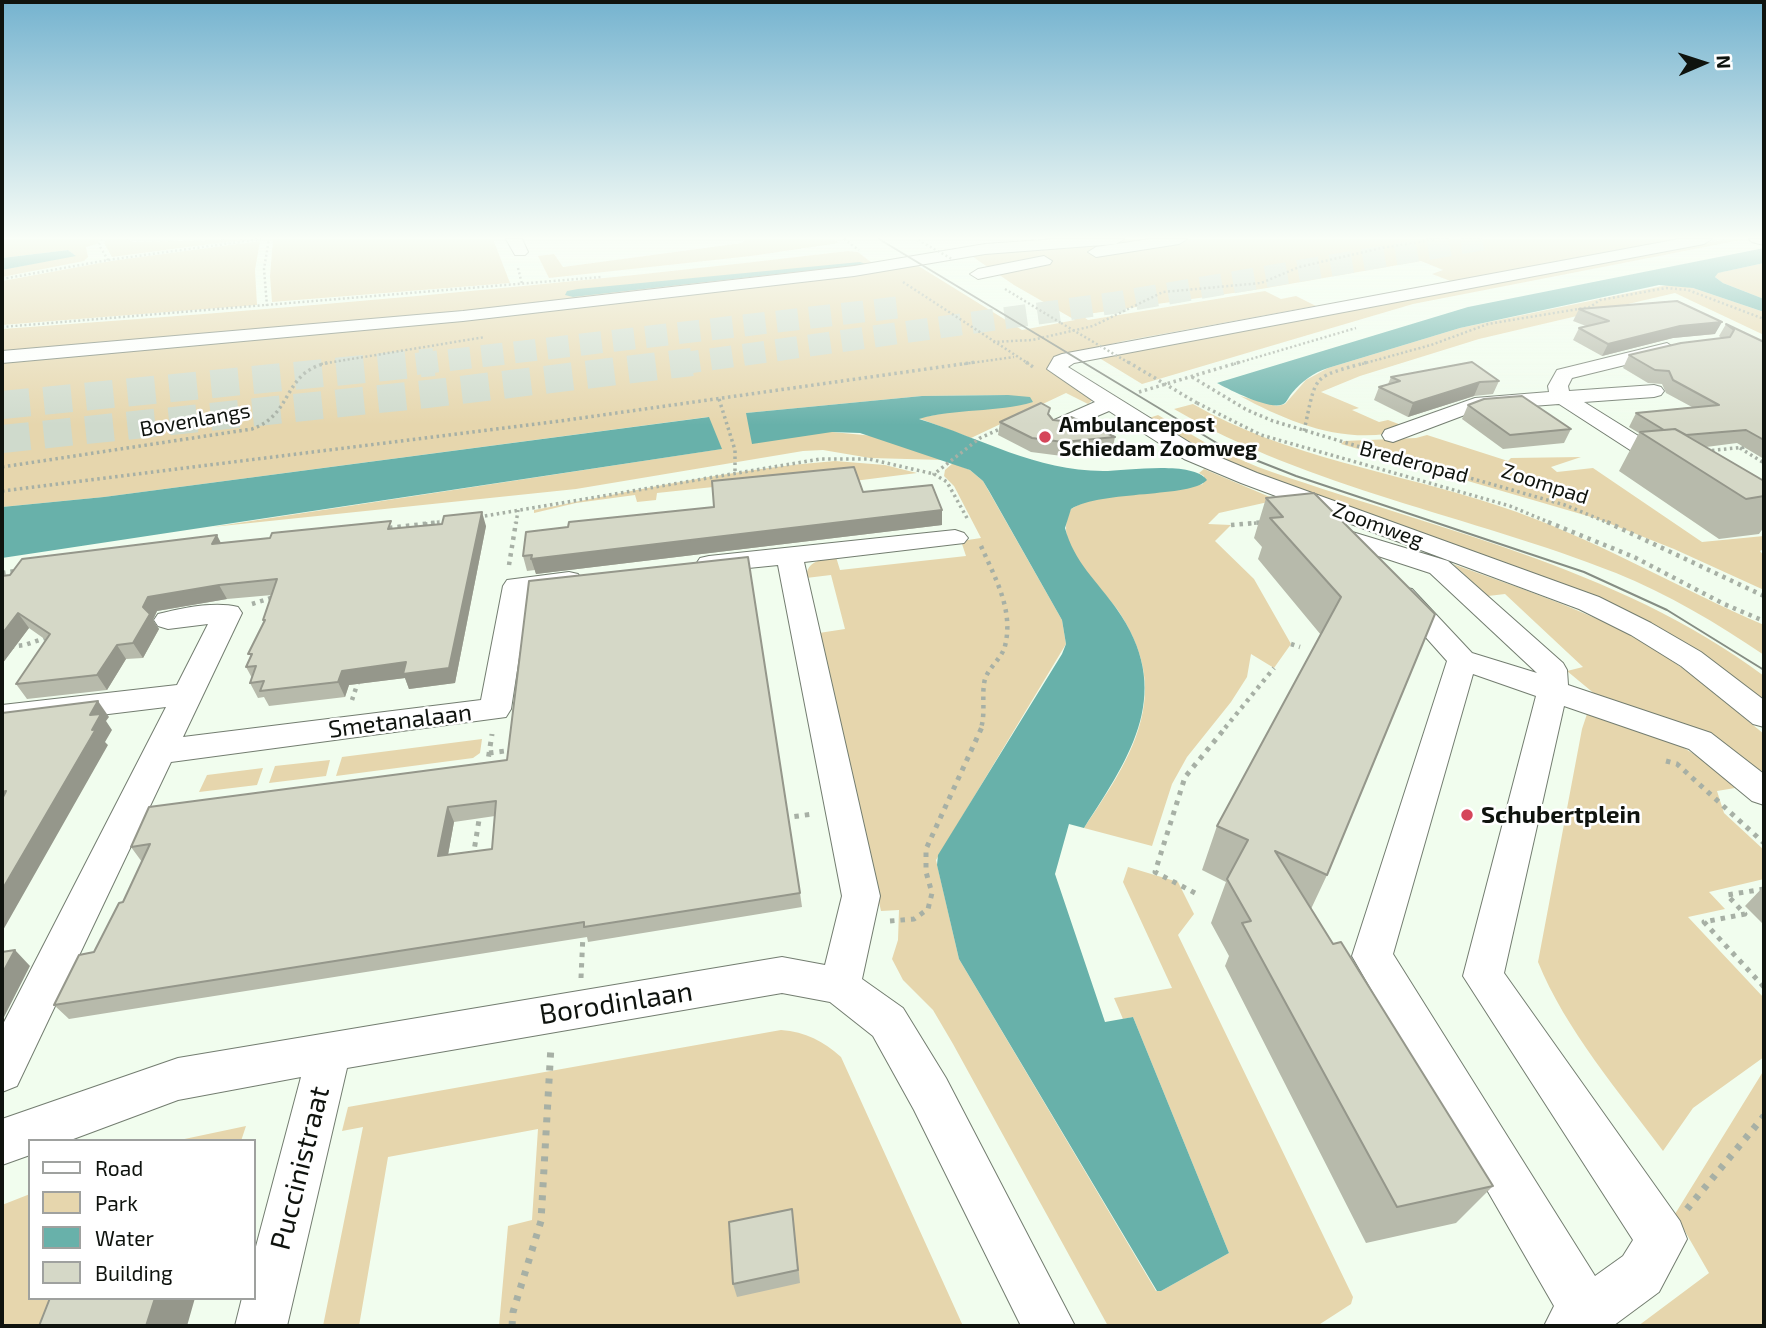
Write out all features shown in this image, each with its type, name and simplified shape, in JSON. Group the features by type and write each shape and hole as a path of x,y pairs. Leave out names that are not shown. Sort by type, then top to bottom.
{"street":[{"path":"2,357 463,316 595,301"},
{"name":"Zoomweg","path":"1375,301 1069,358 1058,364 1058,369 1192,454 1249,478 1589,603 1641,629 1690,659 1764,716"},
{"path":"1687,345 1564,374 1558,386 1560,396 1690,478"},
{"path":"1393,446 1475,404 1560,396 1577,399 1654,391"},
{"path":"1059,426 1110,403"},
{"path":"680,567 965,537"},
{"path":"1462,660 1372,956 1579,1320 1641,1274 1662,1239 1483,976 1553,689 1552,670 1439,567 1349,539 1462,660 1553,689 1700,741 1764,792"},
{"path":"789,554 861,896 840,986"},
{"path":"517,586 598,576"},
{"name":"Smetanalaan","path":"160,752 495,709 517,586"},
{"path":"168,620 228,613"},
{"path":"2,1071 228,613"},
{"path":"2,716 188,694"},
{"name":"Borodinlaan","path":"2,1142 178,1079 328,1051 782,975 840,986 888,1022 930,1094 1049,1326"},
{"name":"Puccinistraat","path":"261,1326 328,1051"}],"path":[{"path":"267,301 267,306"},
{"path":"2,327 325,301"},
{"path":"2,491 719,399 1013,356 929,301"},
{"path":"993,342 1032,340 1093,326 1145,301"},
{"path":"1304,431 1315,383 1326,374 1431,345 1488,324 1590,307 1599,301"},
{"path":"1717,301 1764,319"},
{"name":"Brederopad","path":"1061,323 1197,402 1261,435 1472,494 1523,511 1634,557 1702,593 1764,621"},
{"name":"Bovenlangs","path":"2,467 244,431 274,417 297,376 307,369 321,364 497,335"},
{"path":"1110,403 1191,377 1247,410 1304,431 1380,453"},
{"path":"719,399 735,450 735,471"},
{"path":"934,474 980,438"},
{"name":"Zoompad","path":"1393,446 1565,505 1628,530 1764,596"},
{"path":"1656,456 1752,446"},
{"path":"1740,447 1764,463"},
{"path":"470,518 791,462 846,458 890,463 934,474 947,482 965,537 993,571 1004,601 1007,626 1005,648 985,679 985,715 979,737 926,849 926,872 932,893 928,909 914,919 855,921"},
{"path":"517,586 506,580 519,510"},
{"path":"379,529 457,520"},
{"path":"1231,525 1268,522"},
{"path":"402,538 405,526"},
{"path":"2,573 27,570"},
{"path":"228,613 271,597 284,596"},
{"path":"2,648 25,645 56,634"},
{"path":"1291,644 1300,647"},
{"path":"1195,893 1155,872 1185,777 1274,668"},
{"path":"348,727 351,703 359,676"},
{"name":"Smetanalaan","path":"485,780 489,753 516,750"},
{"path":"1665,760 1677,764 1764,843"},
{"path":"481,808 472,863 485,861"},
{"path":"774,819 843,810"},
{"path":"1764,889 1727,895 1745,914 1704,922 1764,987"},
{"path":"512,1326 513,1312 541,1221 567,1011 583,927"},
{"path":"1662,1239 1764,1116"}],"green space":[{"path":"2,301 257,301 257,305 2,325"},
{"path":"355,301 975,301 1022,330 1075,320 1042,301 1178,301 1081,315 1088,320 1204,301 1306,301 1316,306 1124,341 1053,358 1049,367 1094,399 1088,404 1066,393 971,438 918,418 956,411 1008,395 922,396 746,413 832,432 874,436 944,460 870,458 823,450 803,451 576,489 212,527 721,449 708,417 104,497 2,507 2,329"},
{"path":"1393,301 1429,301 1142,384 1096,356"},
{"path":"1590,301 1641,301 1479,339 1360,376 1321,392 1359,408 1352,410 1379,422 1388,420 1412,429 1406,431 1367,435 1310,427 1240,396 1277,406 1285,404 1306,380 1328,368 1460,328"},
{"path":"1692,301 1731,301 1764,312 1764,335"},
{"path":"1193,404 1266,438 1499,506 1567,532 1764,625 1764,655 1692,610 1616,573 1504,534 1335,481 1226,437 1174,409"},
{"path":"1158,415 1218,450 1258,467 1520,553 1647,605 1707,638 1764,676 1764,705 1696,654 1203,453 1146,419"},
{"path":"1427,435 1508,461 1511,458 1581,457 1551,467 1557,472 1593,468 1702,542 1764,536 1764,549 1760,551 1764,556 1764,590 1674,549 1598,519 1341,444 1344,441 1416,438"},
{"path":"835,461 885,465 917,473 854,481 732,485 657,493 656,500 637,502 635,495 576,503 534,513 534,510 684,481"},
{"path":"953,463 970,470 983,481 1062,620 1066,644 936,860 959,959 1156,1291 1161,1291 1229,1253 1133,1017 1123,1019 1114,998 1172,988 1123,882 1128,867 1178,882 1194,914 1178,935 1353,1297 1351,1304 1317,1326 1108,1326 933,1010 903,980 892,959 898,940 899,910 881,911 819,633 845,629 831,575 806,578 812,564 836,557 840,570 966,556 961,541 981,538 954,486 944,476 945,470"},
{"path":"1204,469 1277,500 1219,513 1208,524 1231,525 1215,541 1254,579 1291,644 1274,668 1251,654 1247,677 1231,702 1187,757 1172,784 1152,846 1084,828 1121,769 1136,737 1144,704 1145,679 1140,654 1130,631 1117,609 1071,550 1066,523 1071,509 1102,497 1203,484 1204,476 1199,473"},
{"path":"1453,564 1585,613 1659,652 1700,681 1764,734 1764,772 1596,695 1567,671 1583,667 1505,594 1488,596"},
{"path":"1588,711 1667,739 1718,772 1735,788 1717,791 1724,813 1764,850 1764,879 1709,892 1725,909 1688,917 1764,998 1764,1057 1693,1108 1663,1151 1578,1036 1549,987 1538,962 1582,729"},
{"path":"482,739 480,753 473,758 336,776 342,757"},
{"path":"330,760 326,776 269,783 275,766"},
{"path":"263,768 257,785 199,792 207,775"},
{"path":"781,1030 814,1038 841,1057 963,1326 499,1326 508,1226 532,1220 538,1129 388,1157 359,1326 323,1326 363,1127 342,1131 348,1107"},
{"path":"1764,1070 1764,1326 1638,1326 1709,1273 1675,1214"},
{"path":"246,1126 242,1139 184,1139"},
{"path":"28,1195 28,1300 96,1300 87,1326 2,1326 2,1205"}],"water":[{"path":"1498,301 1585,301 1460,328 1328,368 1304,381 1285,403 1279,405 1262,403 1217,383 1468,307"},
{"path":"1731,301 1764,301 1764,312"},
{"path":"922,396 1030,397 1033,402 919,419 1055,466 1103,471 1174,468 1199,474 1207,480 1198,486 1183,489 1085,503 1071,509 1065,528 1080,561 1116,608 1134,638 1143,667 1144,695 1140,721 1131,748 1084,828 1069,824 1055,874 1105,1022 1133,1017 1229,1253 1161,1291 1157,1291 959,959 937,865 938,855 1062,654 1066,644 1062,620 983,481 970,470 860,433 832,432 752,444 746,413"},
{"path":"709,417 722,449 2,558 2,507 104,497"}],"building":[{"path":"1677,301 1722,322 1680,326 1608,344 1579,328 1609,321 1579,309"},
{"path":"1726,324 1764,342 1764,440 1746,430 1686,435 1675,429 1664,430 1636,413 1719,405 1673,380 1669,371 1655,370 1629,355 1681,343 1730,337 1734,330"},
{"path":"1472,362 1499,381 1480,382 1413,403 1379,387 1400,381 1391,377"},
{"path":"1522,396 1571,429 1510,435 1468,405 1484,399"},
{"path":"1041,403 1050,408 1048,414 1053,420 1063,421 1071,417 1115,437 1063,442 1032,438 1000,422"},
{"path":"1675,429 1764,481 1764,496 1746,499 1640,432"},
{"path":"854,467 863,492 932,485 942,510 531,559 532,555 523,556 526,532 568,527 569,522 714,507 712,481"},
{"path":"1314,493 1435,614 1327,875 1275,851 1333,944 1341,942 1493,1186 1397,1207 1242,923 1251,921 1227,879 1248,840 1217,826 1341,597 1270,518 1283,517 1266,498"},
{"path":"482,512 449,668 403,674 406,662 342,671 338,682 260,691 264,681 250,683 256,666 246,667 252,654 248,654 265,620 277,579 148,597 143,607 150,614 133,643 117,645 97,675 16,684 50,634 18,613 2,634 2,576 10,575 22,559 217,535 212,544 270,538 272,533 391,521 388,529 442,524 444,516"},
{"path":"748,557 800,893 584,927 584,922 54,1005 79,955 94,952 119,903 123,902 150,844 131,847 149,807 507,760 529,581","holes":["496,801 492,849 438,856 448,807"]},
{"path":"98,701 90,715 101,714 92,730 96,729 2,890 2,799 6,791 2,792 2,713"},
{"path":"15,950 2,974 2,952"},
{"path":"792,1209 798,1270 733,1284 729,1222"},
{"path":"49,1300 154,1300 146,1326 39,1326"}],"tunnel":[{"path":"678,364 1125,301"},
{"path":"428,363 901,307"},
{"path":"428,363 434,362"},
{"path":"2,439 427,394 692,362"},
{"path":"2,405 428,363"},
{"path":"416,364 428,363"}],"tram line":[{"path":"982,301 1225,448 1296,476 1584,572 1667,610 1764,670"}],"place":[{"name":"Ambulancepost Schiedam Zoomweg","path":"1045,437"},
{"name":"Schubertplein","path":"1467,815"}]}
